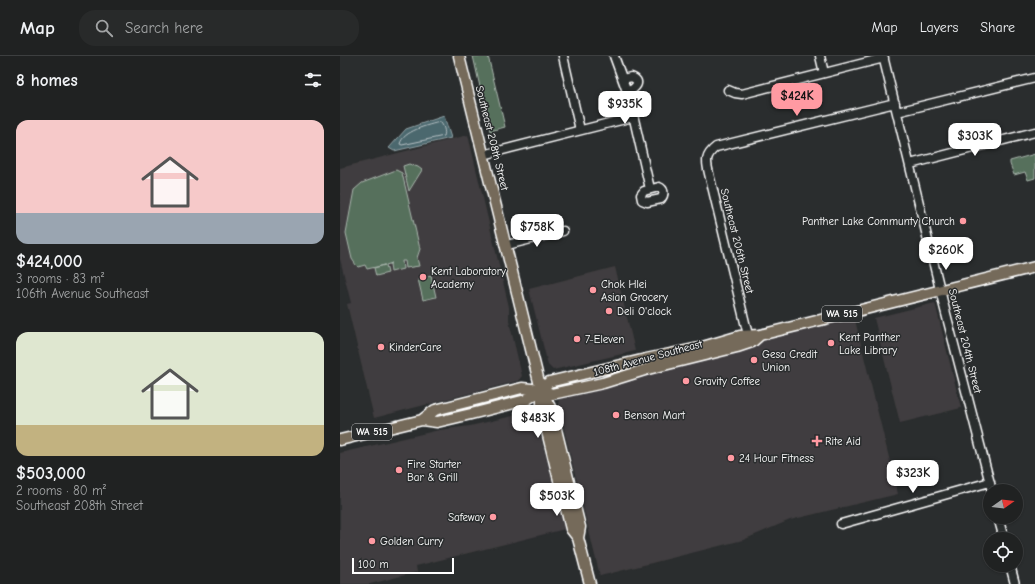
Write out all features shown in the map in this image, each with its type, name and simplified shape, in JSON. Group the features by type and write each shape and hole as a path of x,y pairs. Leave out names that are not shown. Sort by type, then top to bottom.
{"main road":[{"name":"Southeast 208th Street","path":"459,56 542,390 550,410 566,470 580,527 578,538 590,584"},
{"name":"108th Avenue Southeast","path":"542,390 549,382 699,348 740,336 760,335 1035,266"},
{"name":"108th Avenue Southeast","path":"340,440 422,420 435,410 522,388 542,390 552,394 603,383 648,369 737,347 752,342 760,335"}],"street":[{"path":"563,56 580,130"},
{"path":"614,56 627,92 650,189"},
{"path":"820,56 824,73"},
{"path":"728,90 742,94 883,57"},
{"name":"Southeast 204th Street","path":"883,57 990,482"},
{"path":"623,79 633,77 637,81 636,87 627,92"},
{"path":"897,112 1035,78"},
{"name":"Southeast 206th Street","path":"748,335 706,159 710,152 716,147 895,103"},
{"path":"484,155 633,116"},
{"path":"910,164 1035,132"},
{"path":"507,245 563,231"},
{"path":"841,524 990,482"},
{"path":"1012,572 1015,584"}],"shaded area":[{"name":"Kent Laboratory Academy","path":"468,135 509,307 509,321 522,376 518,381 374,418 347,304 351,303 340,259 340,168"},
{"path":"615,267 635,351 553,370 548,365 529,289"},
{"path":"935,303 961,408 900,423 874,318"},
{"path":"853,312 898,494 790,520 743,540 600,576 558,405 559,399 645,377 643,364"},
{"path":"526,413 533,415 536,418 565,529 416,566 417,572 370,584 340,584 340,453 439,430 470,426"}],"green space":[{"path":"473,56 488,56 505,127 490,131"},
{"path":"1035,154 1035,178 1028,180 1025,172 1014,175 1010,161"},
{"path":"409,164 422,170 409,191 403,166"},
{"path":"396,170 402,173 420,249 417,258 419,266 406,268 405,261 402,261 403,269 391,272 390,264 392,263 386,265 388,273 376,276 374,268 385,265 367,269 365,265 358,267 352,259 346,233 354,190 362,183"},
{"path":"431,275 436,297 423,300 418,279"}],"water":[{"path":"444,116 451,138 394,151 389,148 406,129"}],"place":[{"name":"Panther Lake Communty Church","path":"963,221"},
{"name":"Kent Laboratory Academy","path":"423,277"},
{"name":"Chok Hlei Asian Grocery","path":"593,290"},
{"name":"Deli O'clock","path":"609,311"},
{"name":"7-Eleven","path":"577,339"},
{"name":"Kent Panther Lake Library","path":"831,343"},
{"name":"KinderCare","path":"381,347"},
{"name":"Gesa Credit Union","path":"754,360"},
{"name":"Gravity Coffee","path":"686,381"},
{"name":"Benson Mart","path":"616,415"},
{"name":"Rite Aid","path":"817,441"},
{"name":"24 Hour Fitness","path":"731,458"},
{"name":"Fire Starter Bar & Grill","path":"399,470"},
{"name":"Safeway","path":"493,517"},
{"name":"Golden Curry","path":"372,541"}]}
